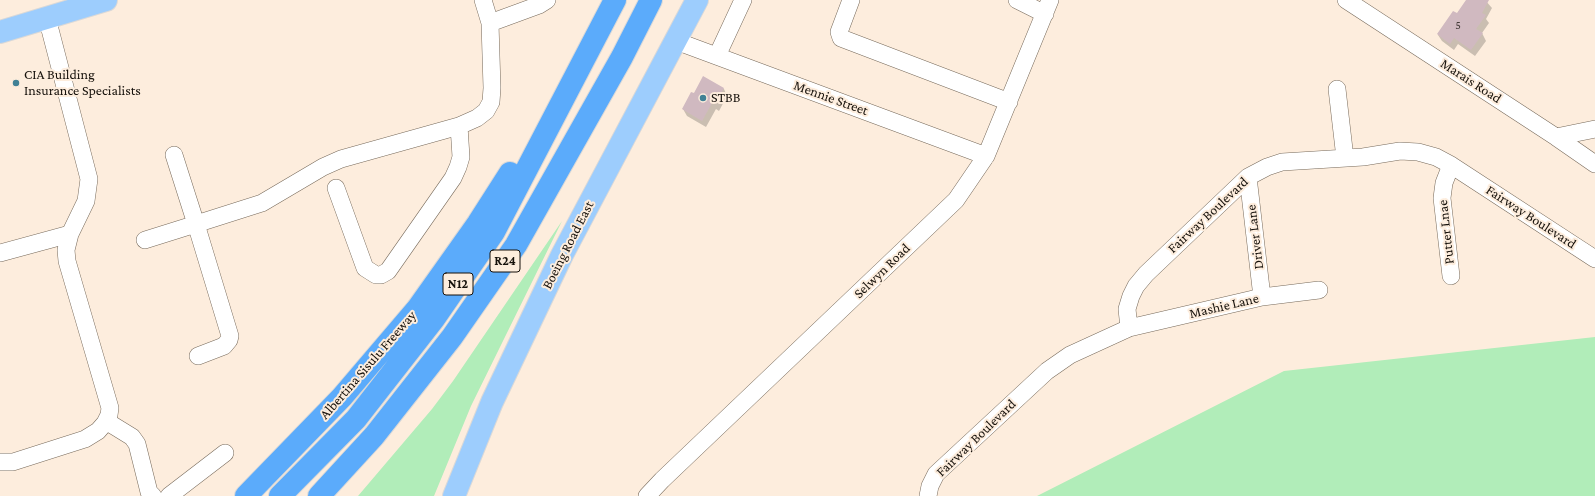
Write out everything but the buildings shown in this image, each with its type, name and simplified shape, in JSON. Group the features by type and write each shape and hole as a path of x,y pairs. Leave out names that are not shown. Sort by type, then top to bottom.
{"highway":[{"path":"594,42 615,0"},
{"name":"R24","path":"319,496 374,436 452,337 516,245 622,57 651,0"},
{"name":"Albertina Sisulu Freeway","path":"246,496 342,398 417,309 478,223 594,42"},
{"name":"N12","path":"280,496 356,418 434,319 494,232 594,42"}],"main road":[{"path":"0,32 106,0"},
{"name":"Boeing Road East","path":"454,496 492,402 562,255 697,0"}],"street":[{"path":"144,240 262,203 323,167 341,159 458,126 477,118 486,111 491,102 492,88 490,23 483,0"},
{"path":"490,23 539,6 547,0"},
{"path":"717,56 743,0"},
{"path":"851,0 839,32 841,38 1009,102"},
{"path":"1017,0 1047,7"},
{"name":"Marais Road","path":"1354,2 1556,136 1595,164"},
{"name":"Selwyn Road","path":"647,496 667,474 956,200 986,156 1047,7"},
{"path":"0,462 13,462 85,439 98,431 106,421 110,408 67,261 66,250 70,234 86,201 89,179 47,18"},
{"name":"Mennie Street","path":"676,41 986,156"},
{"path":"1337,89 1345,158"},
{"path":"336,188 363,264 370,272 376,275 381,275 388,271 456,172 461,157 458,126"},
{"path":"1556,136 1595,129"},
{"name":"Fairway Boulevard","path":"928,496 930,486 936,474 1047,371 1070,355 1129,328 1127,310 1136,286 1146,274 1248,177 1267,167 1282,162 1345,158 1400,151 1418,152 1436,156 1595,259"},
{"path":"174,155 230,336 229,340 224,346 198,356"},
{"name":"Putter Lnae","path":"1451,165 1444,184 1442,198 1451,276"},
{"name":"Driver Lane","path":"1248,177 1262,297"},
{"path":"0,253 70,234"},
{"name":"Mashie Lane","path":"1129,328 1262,297 1319,290"},
{"path":"106,421 132,437 137,444 149,492 153,496"},
{"path":"169,496 225,453"}],"green space":[{"path":"562,221 471,406 434,496 358,496 432,409 453,381"},
{"path":"1595,337 1595,496 1037,496 1284,371"}],"place":[{"name":"CIA Building Insurance Specialists","path":"16,83"},
{"name":"STBB","path":"703,98"}]}
